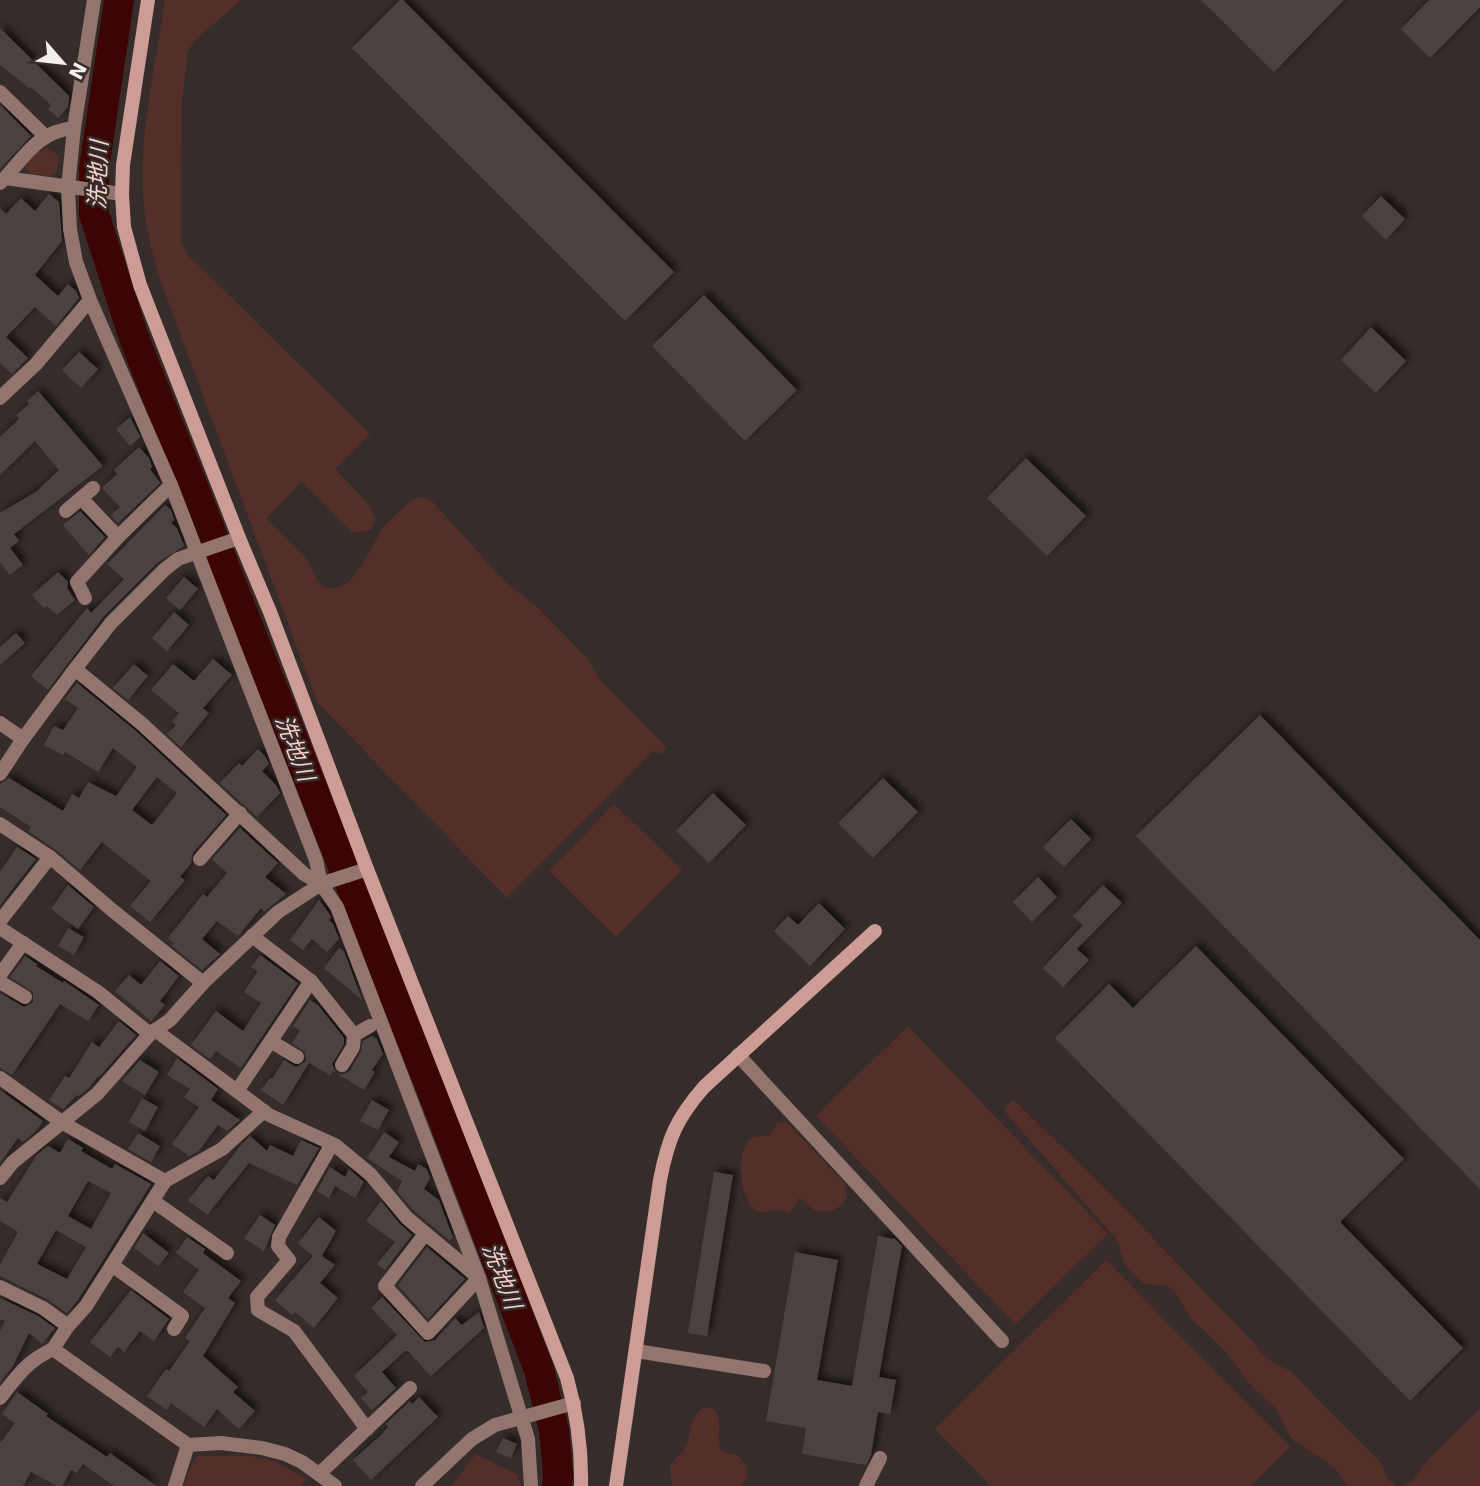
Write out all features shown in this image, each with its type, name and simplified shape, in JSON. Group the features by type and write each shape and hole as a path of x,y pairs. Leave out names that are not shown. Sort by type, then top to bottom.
{"street":[{"path":"94,0 74,128 70,229 76,262 90,300 201,551 324,883 342,919 480,1278 527,1417 531,1486"},
{"path":"148,0 117,193 140,285 235,539 270,612 362,871 554,1344 582,1459 581,1486"},
{"path":"0,92 46,136"},
{"path":"2,181 40,139 60,129 74,128"},
{"path":"2,181 117,193"},
{"path":"0,398 36,364 90,300"},
{"path":"85,598 77,582 171,485"},
{"path":"66,511 87,493 118,537"},
{"path":"0,774 23,739 111,623 164,570 178,559 235,539"},
{"path":"75,669 142,724 304,874 324,883"},
{"path":"0,723 23,739"},
{"path":"200,859 240,813"},
{"path":"0,824 50,857 112,911 203,983"},
{"path":"0,921 50,857"},
{"path":"0,1178 13,1162 97,1094 153,1032 170,1020 203,983 278,912 324,883 362,871"},
{"path":"0,928 98,992 264,1111 332,1144 371,1175 407,1218 480,1278"},
{"path":"616,1486 666,1149 683,1110 738,1055 875,930"},
{"path":"252,936 311,981 354,1035 353,1047 342,1065"},
{"path":"0,975 23,943"},
{"path":"237,1091 311,981"},
{"path":"0,982 25,997"},
{"path":"354,1035 370,1026"},
{"path":"272,1042 296,1057"},
{"path":"738,1055 1002,1341"},
{"path":"0,1078 63,1123 166,1181"},
{"path":"0,1398 21,1370 34,1358 53,1349 68,1326 86,1306 166,1181 222,1149 264,1111"},
{"path":"332,1144 279,1237 278,1246 289,1260 257,1297 258,1310 294,1331 367,1429"},
{"path":"153,1201 227,1254"},
{"path":"425,1234 385,1286 428,1333 480,1278"},
{"path":"112,1265 181,1316 174,1329"},
{"path":"0,1287 43,1308 68,1326"},
{"path":"53,1349 188,1445 221,1443 285,1454 335,1486"},
{"path":"636,1351 764,1371"},
{"path":"319,1474 410,1388"},
{"path":"422,1486 472,1439 495,1426 569,1405"},
{"path":"175,1486 188,1445"},
{"path":"866,1486 880,1458"}],"shaded area":[{"path":"165,0 241,0 194,41 188,51 182,101 181,240 186,253 370,434 335,469 366,501 376,518 371,530 352,533 302,481 266,519 307,559 317,580 326,588 336,588 349,582 384,526 405,506 414,499 424,497 433,502 503,580 537,607 589,660 600,680 666,747 662,754 653,751 507,898 318,703 312,688 159,277 148,235 143,192 144,144"},
{"path":"47,148 59,156 57,171 50,176 31,174 25,167 28,160 36,152"},
{"path":"614,804 682,870 616,937 549,871"},
{"path":"908,1026 1108,1234 1015,1324 816,1116"},
{"path":"1012,1101 1114,1198 1262,1353 1290,1371 1381,1463 1386,1477 1396,1486 1348,1486 1335,1468 1291,1438 1276,1409 1248,1382 1227,1353 1192,1319 1175,1292 1168,1286 1146,1284 1128,1268 1117,1240 1006,1113 1006,1107"},
{"path":"778,1122 786,1122 844,1182 847,1197 837,1208 818,1211 799,1198 790,1213 776,1210 760,1212 752,1206 743,1188 742,1155 751,1138 770,1135"},
{"path":"1106,1260 1290,1447 1251,1486 991,1486 935,1429"},
{"path":"706,1407 718,1417 721,1448 726,1453 736,1454 746,1465 747,1477 742,1486 672,1486 672,1463 686,1446 697,1413"},
{"path":"1480,1409 1480,1486 1403,1486 1412,1481 1430,1458"},
{"path":"476,1454 518,1475 521,1486 451,1486"},
{"path":"198,1456 251,1456 274,1461 307,1479 302,1486 184,1486 192,1463"}],"building":[{"path":"403,0 674,272 625,321 352,48"},
{"path":"1201,0 1344,0 1274,72"},
{"path":"1429,0 1480,0 1480,7 1430,58 1401,29"},
{"path":"0,28 69,96 68,107 58,118 48,109 51,105 0,65"},
{"path":"0,105 31,136 0,169"},
{"path":"49,194 59,202 62,241 35,275 58,296 68,284 79,298 56,326 35,307 6,337 28,358 12,374 0,363 0,208 6,214 21,198 35,211"},
{"path":"1381,196 1405,219 1386,240 1362,216"},
{"path":"704,295 797,390 745,441 652,346"},
{"path":"1371,327 1406,361 1376,393 1341,360"},
{"path":"79,352 98,369 81,388 62,370"},
{"path":"38,391 103,466 14,534 19,541 10,548 23,565 10,575 0,562 0,513 37,491 59,470 35,441 0,475 0,437 19,419 16,415 29,404 27,401"},
{"path":"130,417 140,437 130,446 116,429"},
{"path":"139,447 149,458 152,467 150,469 160,483 118,523 111,515 120,507 102,488 117,474 114,470"},
{"path":"1026,458 1086,516 1047,556 987,498"},
{"path":"165,505 171,510 174,520 171,523 177,528 184,546 157,563 104,616 48,690 31,676 87,608 91,613 124,579 107,564"},
{"path":"80,511 105,537 89,555 63,525"},
{"path":"58,572 68,582 67,588 75,600 57,615 47,606 44,608 32,595"},
{"path":"184,577 198,589 180,610 166,598"},
{"path":"174,612 189,625 167,651 152,638"},
{"path":"16,633 25,643 0,665 0,647"},
{"path":"213,659 232,675 203,708 209,713 181,747 167,734 176,725 172,721 179,713 151,690 173,664 194,681"},
{"path":"134,664 148,676 128,700 113,688"},
{"path":"77,683 136,731 226,815 193,853 191,863 180,877 185,880 150,922 130,906 151,881 102,842 80,870 28,831 31,827 0,807 0,784 9,778 63,811 72,794 79,798 88,782 116,796 137,767 113,748 98,772 65,752 63,755 44,745 54,726 63,730 78,708 65,699","holes":["157,777 177,793 152,825 132,810"]},
{"path":"1260,715 1480,940 1480,1189 1136,836"},
{"path":"258,749 269,764 262,771 280,793 257,817 220,783 239,763 242,766"},
{"path":"883,778 918,812 873,858 838,823"},
{"path":"713,793 746,825 709,863 676,831"},
{"path":"1071,819 1091,839 1064,867 1043,847"},
{"path":"240,828 278,863 265,877 286,894 264,912 261,908 238,936 217,921 202,939 220,954 202,970 172,946 174,943 168,938 203,894 207,897 227,873 212,859"},
{"path":"17,847 36,859 0,905 0,872"},
{"path":"1038,877 1057,897 1032,922 1013,902"},
{"path":"68,885 94,907 78,929 51,909"},
{"path":"1103,885 1122,903 1077,949 1089,960 1063,987 1043,968 1083,925 1073,916"},
{"path":"319,900 331,917 329,920 339,939 327,952 312,939 303,950 290,940"},
{"path":"819,903 845,929 810,966 774,931 788,916 798,925"},
{"path":"68,928 84,937 74,955 58,946"},
{"path":"1196,946 1404,1159 1340,1222 1463,1348 1410,1401 1055,1038 1109,984 1133,1008"},
{"path":"339,948 344,951 362,1000 324,968"},
{"path":"260,955 298,983 241,1068 216,1051 210,1059 191,1045 216,1011 243,1031 261,1003 244,992 258,971 251,967"},
{"path":"25,956 37,964 36,966 99,1005 88,1021 60,1004 12,1075 0,1068 0,993 24,1007 33,1002 33,992 10,977"},
{"path":"160,961 179,976 160,1001 165,1005 151,1021 115,991 129,975 141,985"},
{"path":"310,1000 318,1005 344,1038 344,1044 332,1064 336,1073 333,1071 330,1075 309,1063 283,1105 261,1090 284,1060 296,1067 306,1061 305,1052 292,1043 300,1030 293,1026"},
{"path":"119,1021 136,1035 99,1077 63,1109 49,1100 65,1076 69,1078 92,1042 99,1047"},
{"path":"372,1036 377,1039 383,1054 372,1070 375,1072 364,1090 337,1073 342,1075 350,1071 361,1051 363,1041"},
{"path":"177,1058 218,1089 211,1100 240,1120 227,1131 218,1125 199,1151 189,1156 172,1144 199,1107 184,1097 190,1089 167,1075"},
{"path":"140,1060 159,1072 145,1095 122,1081"},
{"path":"0,1090 43,1121 23,1142 18,1138 0,1163"},
{"path":"142,1098 158,1107 145,1131 129,1122"},
{"path":"372,1100 389,1110 378,1130 360,1121"},
{"path":"384,1132 399,1142 389,1157 415,1171 418,1164 427,1169 430,1178 424,1189 439,1200 453,1238 449,1240 414,1211 397,1191 402,1181 367,1158"},
{"path":"138,1133 160,1146 151,1162 128,1149"},
{"path":"250,1136 267,1151 270,1145 293,1156 301,1140 319,1148 297,1185 249,1163 207,1215 188,1200 208,1176 214,1180"},
{"path":"68,1139 83,1148 81,1151 112,1169 115,1164 151,1184 78,1300 67,1313 47,1299 0,1276 0,1265 18,1232 0,1221 0,1198 7,1202 37,1155 48,1146 60,1153","holes":["88,1181 111,1193 91,1229 68,1216","56,1230 86,1247 67,1279 37,1264"]},
{"path":"330,1167 345,1177 349,1169 364,1182 355,1198 335,1186 329,1198 317,1191"},
{"path":"714,1172 733,1175 707,1336 688,1333"},
{"path":"381,1201 412,1235 385,1270 377,1264 395,1242 366,1221"},
{"path":"260,1215 275,1225 264,1251 244,1238"},
{"path":"319,1217 336,1231 322,1256 335,1265 320,1283 338,1298 314,1328 295,1312 292,1315 275,1300 313,1256 298,1243"},
{"path":"143,1233 169,1253 158,1266 134,1248"},
{"path":"878,1236 895,1239 902,1246 879,1377 896,1380 890,1414 878,1412 871,1455 866,1465 802,1454 806,1428 766,1421 795,1252 838,1260 817,1380 852,1386"},
{"path":"187,1237 205,1249 203,1253 241,1281 228,1298 235,1303 203,1356 238,1387 233,1392 255,1411 239,1429 217,1409 204,1427 171,1403 167,1410 147,1396 190,1341 185,1338 205,1308 183,1292 199,1270 176,1253"},
{"path":"427,1247 465,1279 428,1319 398,1285"},
{"path":"131,1290 169,1319 154,1341 140,1331 124,1352 118,1347 110,1357 90,1342"},
{"path":"382,1297 425,1342 435,1340 455,1318 462,1325 479,1312 484,1328 431,1376 405,1351 382,1372 396,1388 372,1410 361,1398 368,1392 354,1376 397,1335 371,1308"},
{"path":"0,1298 38,1316 55,1328 42,1344 29,1333 13,1366 0,1382 0,1331 5,1321 0,1319"},
{"path":"17,1392 48,1414 46,1416 107,1457 110,1453 156,1486 114,1486 83,1464 76,1473 71,1470 62,1486 31,1472 23,1486 0,1486 0,1443 15,1423 2,1414"},
{"path":"419,1397 438,1417 371,1480 353,1460 381,1435 388,1427 386,1424 410,1401 412,1404"},
{"path":"503,1438 517,1444 511,1458 496,1452"}],"waterway":[{"name":"洗地川","path":"119,0 94,169 94,214 134,338 442,1116 539,1370 554,1430 557,1486"}]}
